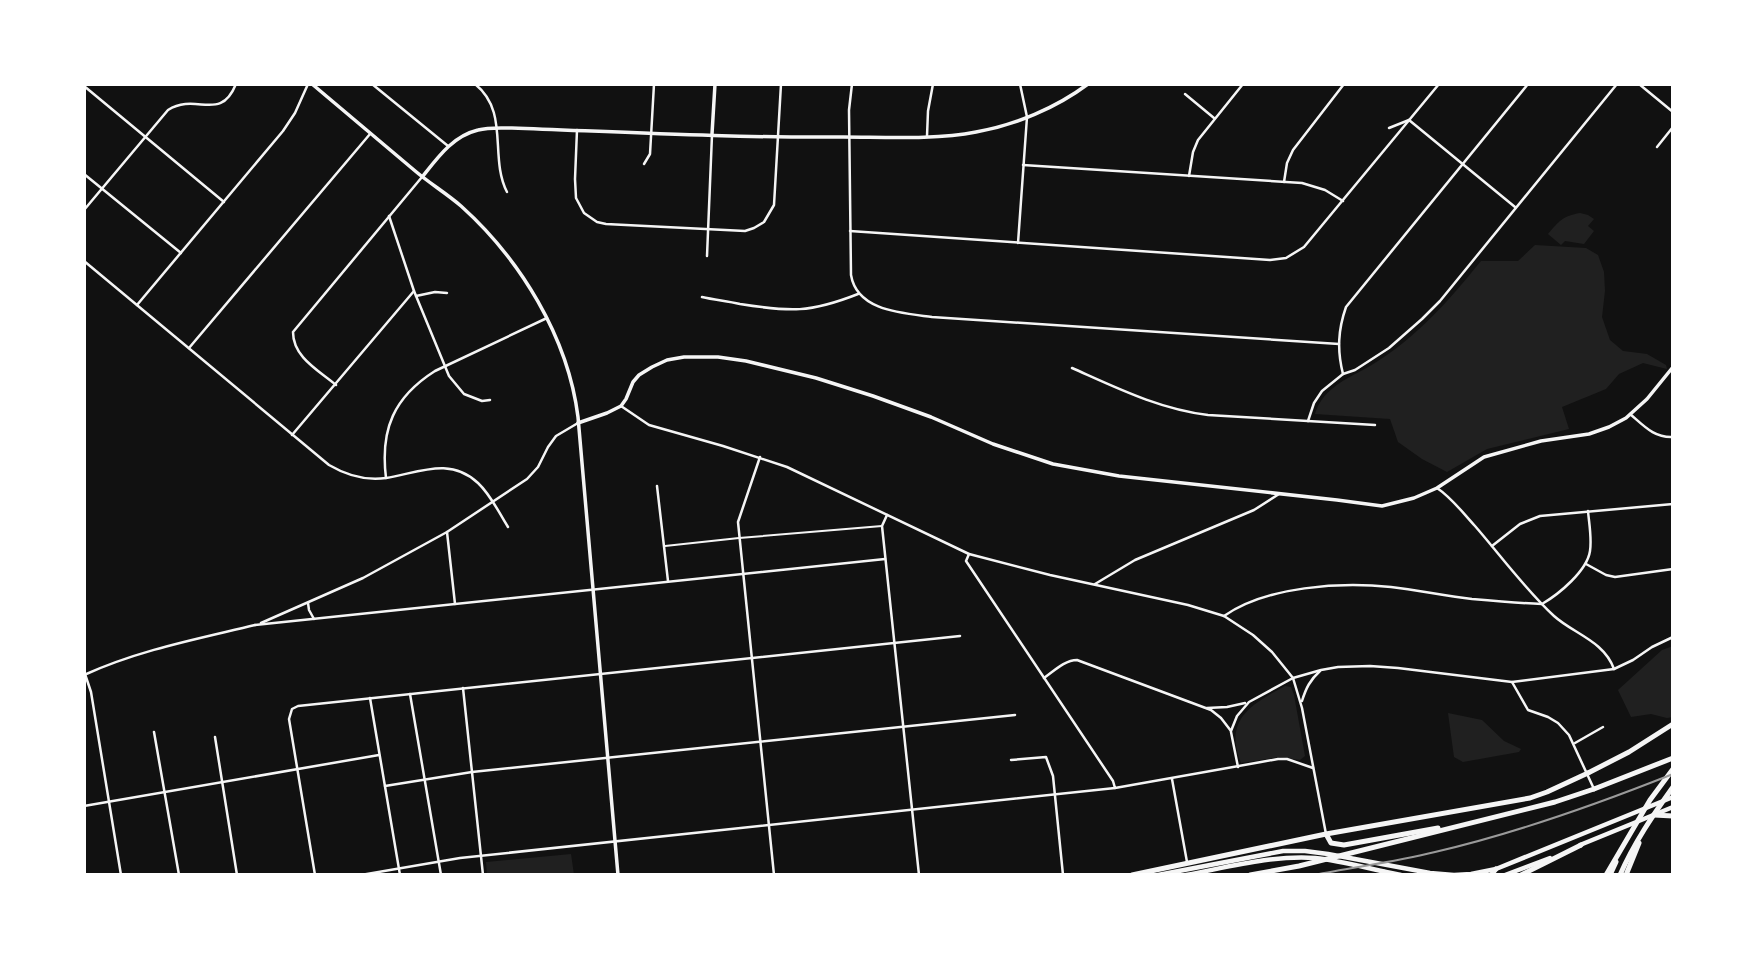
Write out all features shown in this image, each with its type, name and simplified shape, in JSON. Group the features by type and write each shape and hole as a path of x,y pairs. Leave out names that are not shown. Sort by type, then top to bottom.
{"highway":[{"path":"1132,875 1326,834 1530,798 1629,752 1673,724"},
{"path":"1251,875 1298,866 1556,802 1673,758"},
{"path":"1608,875 1629,834 1673,769"},
{"path":"1620,875 1645,827 1673,787"},
{"path":"1654,815 1673,816"},
{"path":"1326,834 1331,843 1344,845 1461,825"},
{"path":"1626,875 1645,827"},
{"path":"1521,875 1581,845"},
{"path":"1491,875 1496,869"},
{"path":"1384,872 1391,875"}],"main road":[{"path":"1158,875 1271,852 1293,851 1328,854 1454,875 1471,874 1496,869 1673,797"},
{"path":"1505,875 1673,807"},
{"path":"1186,875 1262,861 1307,858 1401,875"}],"street":[{"path":"84,210 168,110 184,103 219,104 229,99 236,84"},
{"path":"137,305 283,131 310,84 461,206 523,276 547,318 570,375 578,423 618,875"},
{"path":"372,84 448,146"},
{"path":"475,84 484,91 490,101 498,128 501,177 508,192"},
{"path":"644,164 650,154 654,84"},
{"path":"707,256 715,84"},
{"path":"577,130 575,192 584,213 597,222 745,231 764,222 774,208 781,84"},
{"path":"852,84 849,102 850,275 858,294 867,302 932,317 1339,344"},
{"path":"927,136 933,84"},
{"path":"1018,243 1027,117 1020,84"},
{"path":"336,385 297,351 293,332 448,146 476,130 577,130 778,138 973,133 1027,117 1070,97 1088,84"},
{"path":"1189,176 1194,147 1243,84"},
{"path":"1284,182 1287,163 1293,149 1344,84"},
{"path":"850,231 1278,260 1294,255 1304,247 1439,84"},
{"path":"1343,374 1339,344 1346,307 1528,84"},
{"path":"1308,421 1322,391 1343,374 1376,358 1440,301 1617,84"},
{"path":"1639,84 1673,112"},
{"path":"84,86 224,202"},
{"path":"1185,94 1214,118"},
{"path":"1389,128 1409,120"},
{"path":"1409,120 1516,208"},
{"path":"1657,147 1673,127"},
{"path":"190,348 371,133"},
{"path":"1023,165 1284,182 1318,187 1342,201"},
{"path":"84,174 181,253"},
{"path":"389,216 415,294 444,367 456,387 464,394 482,401 490,400"},
{"path":"84,261 329,465 364,478 386,478 430,468 449,468 461,472 483,488 508,527"},
{"path":"292,435 415,294 447,293"},
{"path":"702,297 777,310 795,310 827,305 858,294"},
{"path":"386,478 385,441 391,419 410,390 421,380 444,367 547,318"},
{"path":"256,625 363,578 447,532 527,479 538,467 556,436 578,423 621,406 639,375 667,360 701,357 737,360 816,378 873,396 993,444 1054,464 1119,476 1382,506 1414,498 1437,488 1484,457 1541,441 1589,434 1609,427 1647,399 1673,367"},
{"path":"1072,368 1132,395 1174,409 1208,415 1375,425"},
{"path":"621,406 649,425 787,467 969,554 1188,605 1224,616 1263,643 1293,678 1301,704 1326,834"},
{"path":"1630,414 1653,434 1673,437"},
{"path":"760,457 737,522 774,875"},
{"path":"657,486 668,582"},
{"path":"1437,488 1452,500 1542,604 1557,618 1603,650 1614,668"},
{"path":"1095,584 1135,560 1254,510 1279,494"},
{"path":"1492,546 1529,519 1547,515 1673,504"},
{"path":"1224,616 1249,602 1273,594 1342,586 1390,587 1469,598 1542,604 1576,577 1586,564 1590,551 1587,511"},
{"path":"887,514 882,526 919,875"},
{"path":"447,532 455,604"},
{"path":"969,554 967,561 1113,781 1115,788"},
{"path":"121,875 91,692 84,674 114,661 256,625 885,559"},
{"path":"1586,564 1615,577 1673,569"},
{"path":"308,603 314,619"},
{"path":"315,875 289,719 292,709 299,706 960,636"},
{"path":"1231,731 1237,716 1249,702 1293,678 1321,670 1359,666 1398,668 1512,682 1614,668 1673,637"},
{"path":"1044,678 1072,660 1077,660 1212,710 1231,731 1238,766"},
{"path":"1301,704 1306,688 1321,670"},
{"path":"1512,682 1528,710 1558,723 1569,735 1594,789"},
{"path":"463,688 483,875"},
{"path":"410,694 441,875"},
{"path":"370,698 400,875"},
{"path":"1205,708 1249,702"},
{"path":"385,786 472,772 1015,715"},
{"path":"1574,744 1603,727"},
{"path":"154,733 179,875"},
{"path":"215,737 237,875"},
{"path":"84,806 379,755"},
{"path":"1011,760 1046,757 1053,776 1063,875"},
{"path":"361,875 481,856 1115,788 1278,760 1313,768"},
{"path":"1172,779 1188,864"}],"lane":[{"path":"664,546 882,526"}],"shaded area":[{"path":"1580,213 1594,219 1588,226 1594,231 1584,244 1565,241 1561,245 1548,234 1562,220"},
{"path":"1535,245 1586,248 1598,255 1604,272 1602,317 1610,340 1623,351 1647,354 1666,365 1667,369 1643,363 1619,374 1606,389 1562,407 1569,429 1487,449 1447,472 1398,442 1390,419 1315,414 1322,399 1333,388 1379,361 1412,336 1481,261 1518,261"},
{"path":"1673,646 1673,717 1651,714 1631,717 1618,690 1662,650"},
{"path":"1285,686 1291,687 1294,695 1305,756 1300,760 1280,757 1241,763 1236,748 1238,724 1252,707"},
{"path":"1448,713 1482,720 1504,741 1521,749 1519,752 1463,762 1454,757"},
{"path":"571,854 574,875 487,875 486,862"}],"railway":[{"path":"1314,875 1420,856 1496,836 1673,774"}]}
